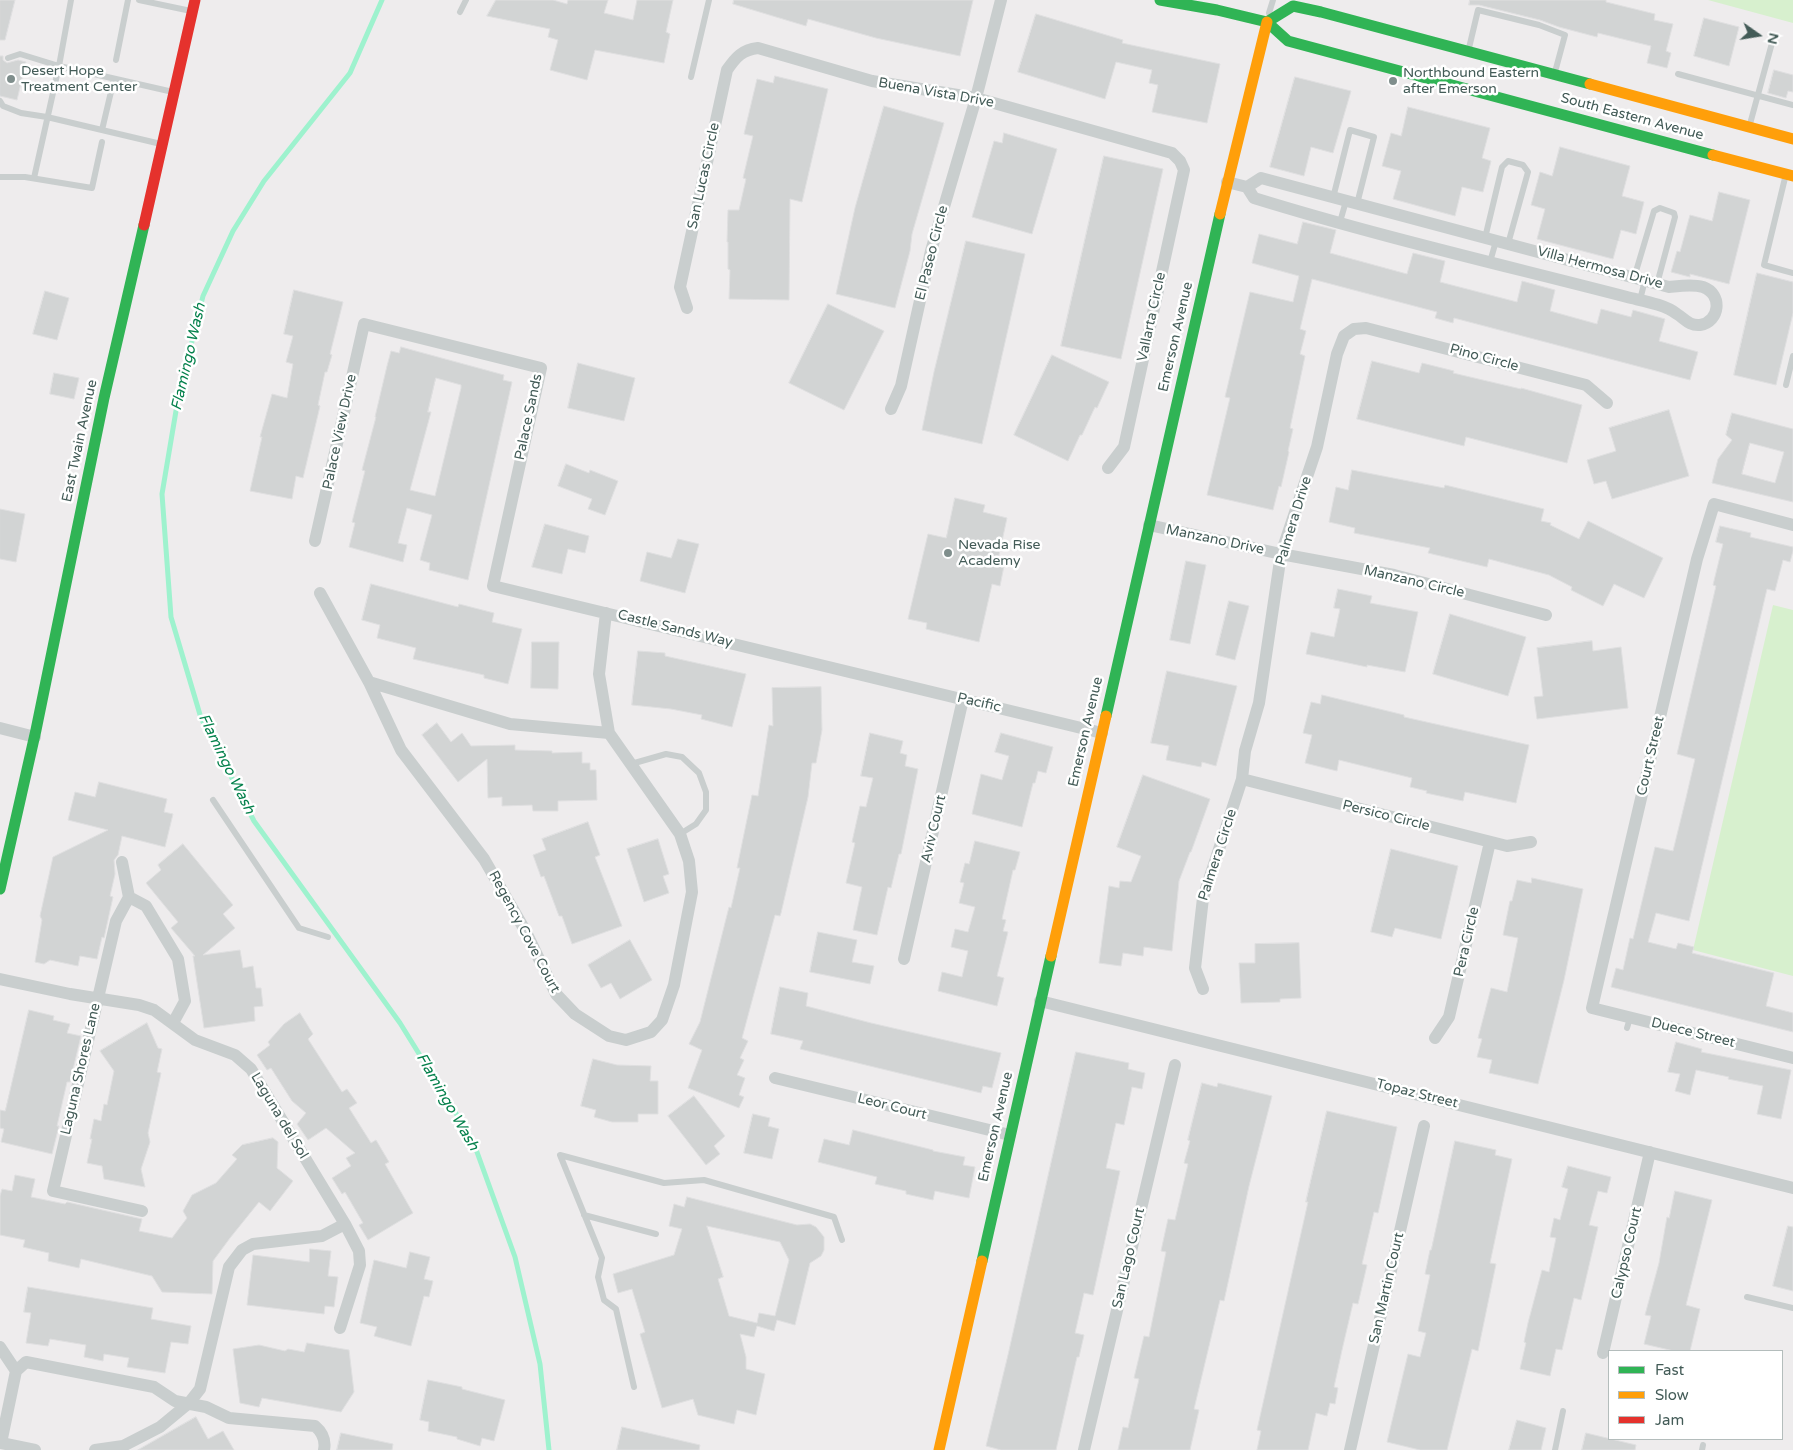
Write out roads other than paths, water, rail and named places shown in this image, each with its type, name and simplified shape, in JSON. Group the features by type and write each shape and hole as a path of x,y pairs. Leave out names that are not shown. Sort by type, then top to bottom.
{"street":[{"name":"El Paseo Circle","path":"891,409 901,386 931,251 976,98 1001,0"},
{"name":"South Eastern Avenue","path":"1160,0 1218,8 1267,22 1288,41 1789,175"},
{"name":"East Twain Avenue","path":"1,882 35,737 104,398 194,6"},
{"name":"South Eastern Avenue","path":"1267,22 1293,6 1321,9 1468,52 1793,139"},
{"name":"Emerson Avenue","path":"939,1450 1227,182 1267,22"},
{"name":"Buena Vista Drive","path":"747,50 758,48 872,81 976,98 1172,153 1180,161"},
{"name":"San Lucas Circle","path":"687,308 680,287 727,70 736,56 747,50"},
{"name":"Vallarta Circle","path":"1108,468 1124,447 1184,170 1180,161"},
{"name":"Villa Hermosa Drive","path":"1227,182 1247,187 1254,198 1490,262 1640,300 1677,313 1688,324 1698,325 1706,323 1714,317 1717,307 1717,300 1705,288 1692,285 1669,287 1261,178 1247,187"},
{"name":"Palace View Drive","path":"316,541 364,324"},
{"name":"Palace Sands","path":"364,324 541,368 493,586"},
{"name":"Pino Circle","path":"1354,329 1366,328 1586,385 1607,402"},
{"name":"Palmera Drive","path":"1242,779 1245,751 1259,703 1281,554 1317,447 1337,354 1344,336 1354,329"},
{"name":"Court Street","path":"1592,1008 1697,559 1714,504 1793,525"},
{"name":"Manzano Drive","path":"1149,526 1281,554"},
{"name":"Manzano Circle","path":"1281,554 1394,576 1546,615"},
{"name":"Castle Sands Way","path":"493,586 856,673"},
{"name":"Regency Cove Court","path":"320,593 369,682 401,750 484,859 526,932 556,994 575,1014 608,1036 626,1040 650,1032 662,1020 674,985 692,892 689,861 680,834 609,733 599,674 606,613"},
{"name":"Pacific","path":"856,673 1102,733"},
{"path":"369,682 510,724 609,733"},
{"name":"Aviv Court","path":"904,959 964,699"},
{"path":"0,728 35,737"},
{"name":"Persico Circle","path":"1242,779 1507,846 1530,842"},
{"name":"Palmera Circle","path":"1203,989 1195,968 1202,898 1242,779"},
{"name":"Pera Circle","path":"1435,1038 1449,1017 1490,842"},
{"path":"122,862 129,897 146,906 178,960 185,1001 173,1023"},
{"name":"Laguna Shores Lane","path":"129,897 116,921 53,1191 142,1211"},
{"name":"Laguna del Sol","path":"0,979 70,994 139,1005 154,1010 195,1040 235,1055 251,1069 345,1224 358,1251 360,1265 340,1328"},
{"name":"Topaz Street","path":"1040,1001 1793,1188"},
{"name":"Duece Street","path":"1592,1008 1628,1023 1793,1058"},
{"name":"San Lago Court","path":"1084,1450 1175,1065"},
{"name":"Leor Court","path":"775,1078 1010,1136"},
{"name":"San Martin Court","path":"1350,1450 1424,1126"},
{"name":"Calypso Court","path":"1603,1353 1650,1152"},
{"path":"95,1450 123,1446 160,1428 189,1402 200,1389 229,1267 242,1250 253,1244 322,1236 345,1224"},
{"path":"0,1347 16,1371"},
{"path":"35,1450 1,1443 16,1371 26,1362 154,1387 176,1401 189,1402 206,1407 229,1418 315,1426 322,1432 325,1445 324,1450"}],"lane":[{"path":"34,178 71,0"},
{"path":"116,60 128,0"},
{"path":"139,0 194,6"},
{"path":"460,12 466,0"},
{"path":"692,77 709,0"},
{"path":"1267,22 1273,0"},
{"path":"1468,52 1478,10 1539,24 1565,35 1554,75"},
{"path":"1748,127 1772,44"},
{"path":"8,58 20,54 58,66 174,93"},
{"path":"1678,74 1793,105"},
{"path":"102,130 114,79"},
{"path":"0,101 3,106 21,112 162,145"},
{"path":"1340,222 1345,201 1350,130 1374,136 1345,201"},
{"path":"0,177 34,178 92,188 102,142"},
{"path":"1490,262 1496,241 1528,172 1524,165 1508,161 1502,167 1496,241"},
{"path":"1789,175 1764,265 1793,272"},
{"path":"1640,300 1646,280 1675,217 1671,211 1660,208 1654,211 1646,280"},
{"path":"1786,385 1793,356"},
{"path":"631,764 666,754 682,757 699,773 706,792 706,810 696,824 680,834"},
{"path":"213,800 299,928 328,937"},
{"path":"634,1387 616,1309 604,1300 598,1277 602,1258 560,1155 664,1183 704,1180 834,1218 842,1240"},
{"path":"584,1215 656,1234"},
{"path":"1747,1297 1793,1308"},
{"path":"1554,1450 1563,1411"}],"waterway":[{"name":"Flamingo Wash","path":"382,0 350,73 264,181 233,231 203,296 178,399 162,494 171,617 201,718 254,821 400,1023 473,1141 515,1257 540,1364 549,1450"}],"place":[{"name":"Desert Hope Treatment Center","path":"11,79"},
{"name":"Northbound Eastern after Emerson","path":"1393,81"},
{"name":"Nevada Rise Academy","path":"948,553"}]}
